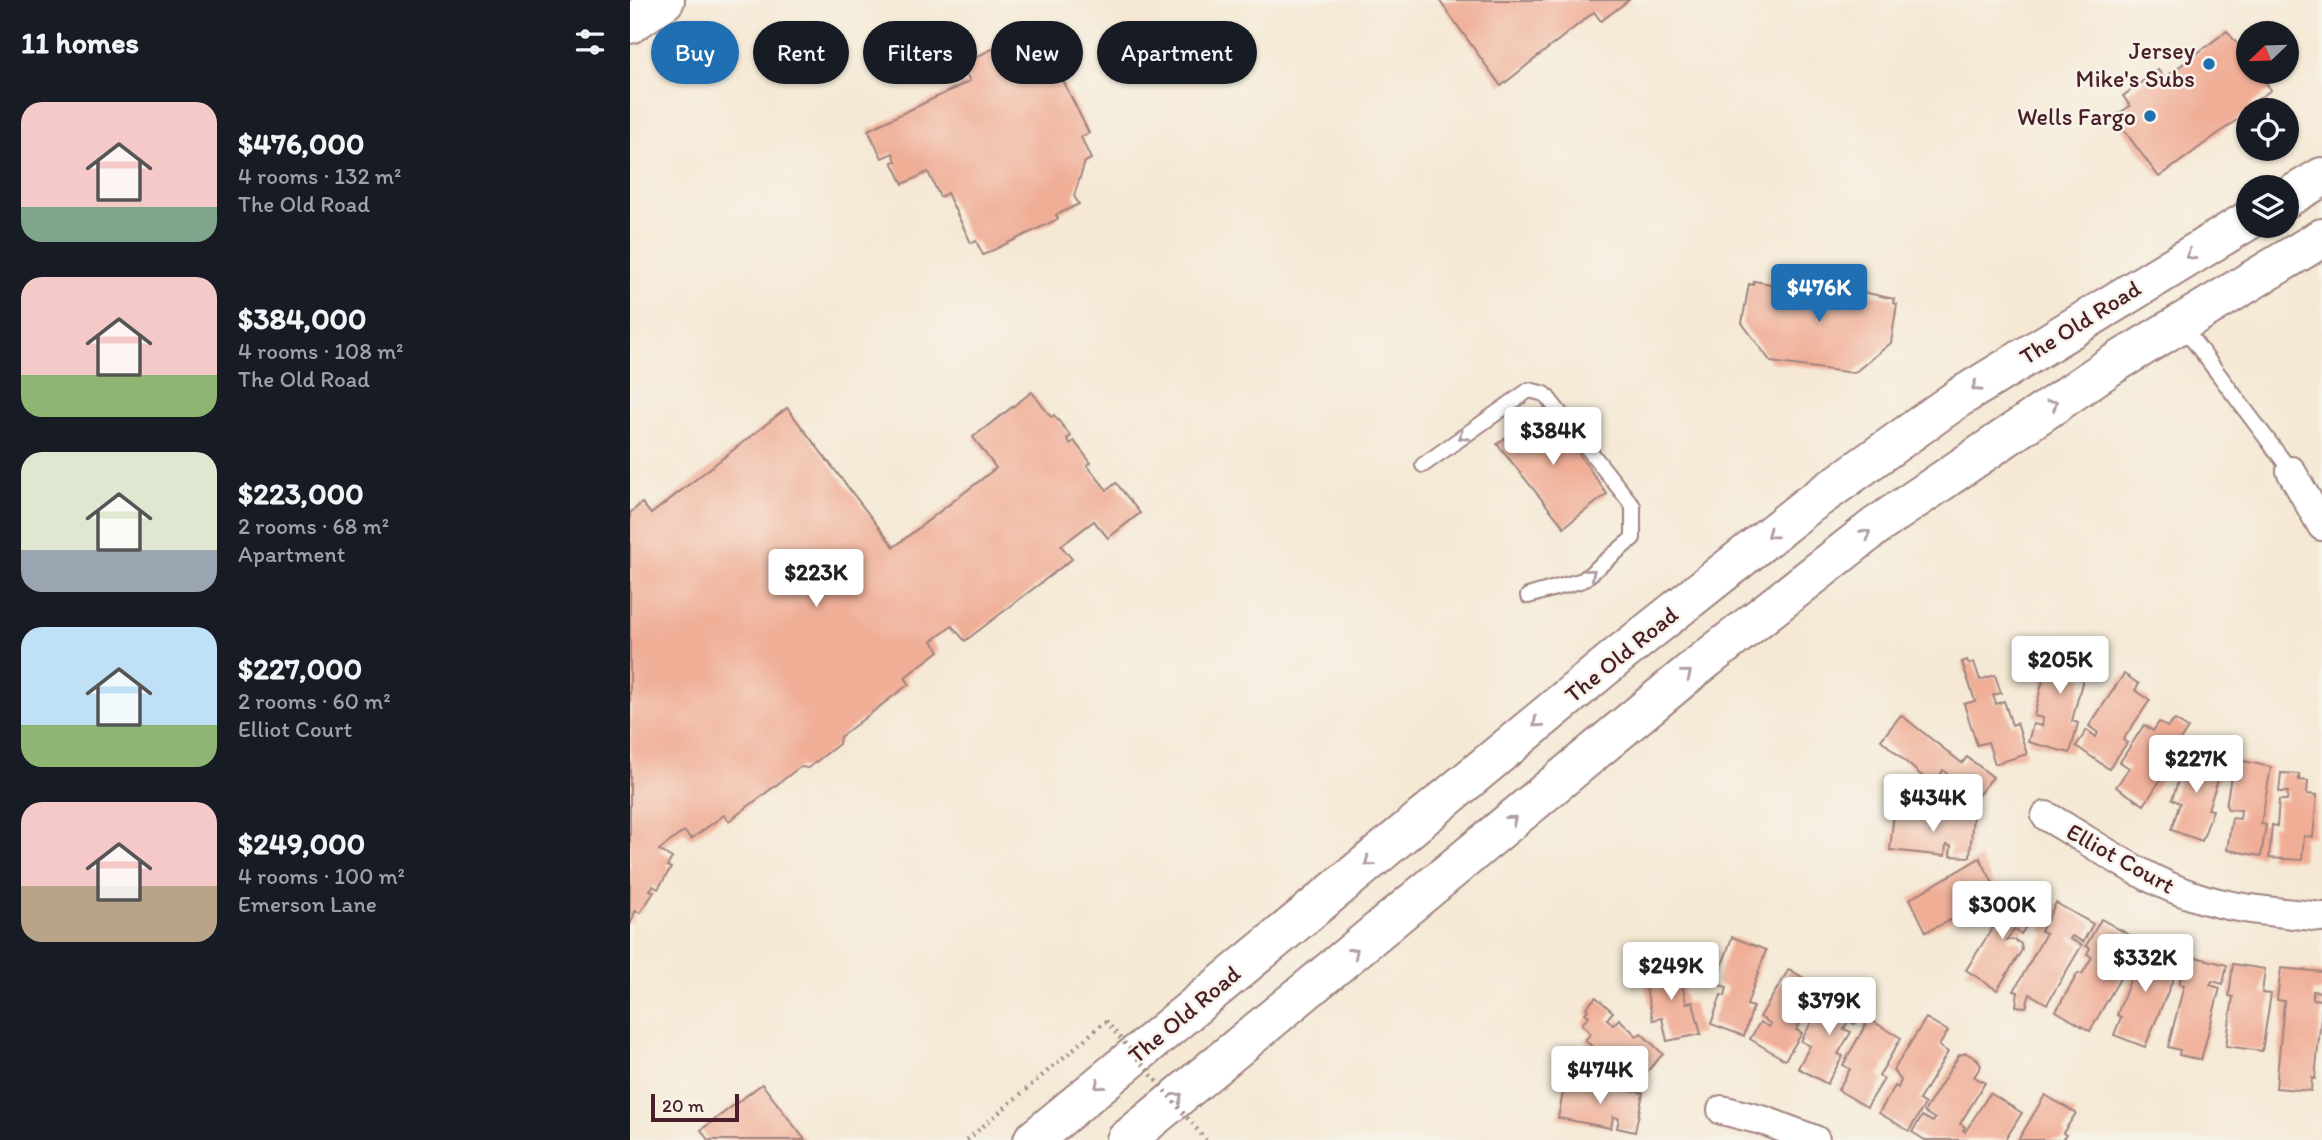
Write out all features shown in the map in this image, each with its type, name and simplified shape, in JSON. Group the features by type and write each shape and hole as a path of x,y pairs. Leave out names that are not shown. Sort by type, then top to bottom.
{"main road":[{"path":"630,24 665,0"},
{"path":"2299,191 2322,177"},
{"name":"The Old Road","path":"1033,1140 1618,656 1807,506 1960,397 2236,228"},
{"path":"1126,1140 1766,611 1876,526 2112,365 2322,238"}],"street":[{"path":"2291,471 2322,526"},
{"name":"Elliot Court","path":"2046,816 2153,879 2194,897 2241,908 2322,917"},
{"path":"1722,1111 1765,1121 1815,1140"}],"lane":[{"path":"2181,324 2291,471"},
{"path":"1423,464 1529,390 1545,394 1633,506 1633,538 1583,580 1528,596"}],"path":[{"path":"967,1140 1106,1021 1206,1140"}],"building":[{"path":"1439,0 1629,0 1601,21 1594,12 1501,86"},
{"path":"2227,31 2236,42 2236,84 2267,84 2271,90 2260,98 2236,98 2236,120 2159,177 2114,117 2130,106 2123,96 2158,70 2164,78"},
{"path":"991,50 991,84 1065,84 1089,133 1081,137 1091,159 1085,162 1074,196 1079,204 1056,215 1058,219 983,255 976,241 971,243 947,193 940,197 928,172 903,184 892,162 896,161 893,153 882,158 868,130 964,84 977,84 977,56"},
{"path":"1805,279 1894,299 1893,303 1897,304 1891,343 1854,373 1771,362 1742,323 1749,284 1753,285 1754,281 1782,286 1783,282 1804,285"},
{"path":"1032,392 1051,417 1054,415 1071,436 1067,439 1070,444 1074,441 1091,463 1087,465 1107,490 1116,483 1140,513 1108,538 1094,521 1061,546 1072,559 965,641 952,626 932,641 939,651 905,677 909,684 840,737 839,744 808,768 800,767 729,821 724,815 691,839 684,831 659,850 672,858 667,866 671,868 658,889 653,886 650,890 654,892 640,913 635,911 630,926 630,513 642,503 651,514 787,408 894,547 996,468 973,437"},
{"path":"1546,407 1607,494 1564,527 1497,444"},
{"path":"2053,639 2091,648 2072,721 2078,723 2070,753 2028,742 2033,724 2042,726 2043,718 2034,716"},
{"path":"1967,660 1969,664 1974,662 1980,680 1995,675 2001,693 1993,695 1996,704 2004,701 2012,725 2017,723 2027,754 1995,764 1988,742 1977,745 1964,704 1975,701 1962,662"},
{"path":"2124,674 2139,684 2135,690 2150,700 2123,740 2127,743 2109,769 2076,746 2087,730 2096,737 2098,733 2089,726"},
{"path":"1901,715 1962,763 1967,757 1993,777 1971,804 1946,783 1951,777 1943,770 1936,783 1930,783 1881,740"},
{"path":"2175,720 2188,728 2175,748 2168,744 2164,750 2171,754 2157,777 2161,779 2144,805 2116,787 2129,768 2120,762 2144,725 2153,731 2159,722 2167,727"},
{"path":"2189,751 2224,763 2208,809 2213,810 2202,841 2171,830 2180,803 2172,799"},
{"path":"2234,759 2271,767 2261,824 2266,825 2261,856 2227,850 2232,818 2240,819 2241,810 2228,809 2226,806"},
{"path":"2281,773 2299,774 2299,780 2308,781 2307,794 2317,795 2313,837 2304,836 2302,860 2269,858 2272,825 2277,826 2279,800 2287,800 2288,792 2279,792"},
{"path":"1894,812 1943,818 1944,813 1973,813 1970,857 1950,856 1951,846 1946,845 1945,856 1890,850"},
{"path":"1980,858 1996,889 1974,900 1978,907 1926,932 1910,899"},
{"path":"2009,890 2038,907 2021,934 2014,929 2007,940 2015,940 2021,944 2022,950 1997,990 1966,970 1998,919 1993,916"},
{"path":"2056,903 2093,924 2083,942 2072,936 2070,939 2082,945 2047,1004 2030,994 2026,1007 2016,1006 2018,992 2014,991 2046,933 2041,931"},
{"path":"2101,919 2131,936 2117,961 2127,966 2090,1031 2056,1011 2078,973 2082,974 2092,957 2087,954 2090,948 2086,946"},
{"path":"1732,937 1766,950 1747,1005 1753,1007 1744,1036 1711,1024 1721,995 1725,996 1727,987 1719,985 1717,980"},
{"path":"2145,940 2175,953 2167,974 2174,977 2145,1047 2114,1035 2121,1017 2117,1015"},
{"path":"2187,955 2227,965 2223,984 2212,981 2210,985 2220,988 2201,1060 2179,1055 2180,1050 2168,1047 2184,985 2179,984"},
{"path":"1678,963 1686,1003 1693,1002 1701,1034 1667,1041 1662,1018 1653,1020 1642,971"},
{"path":"2233,964 2265,969 2262,993 2271,994 2262,1051 2226,1046 2233,997 2229,996"},
{"path":"2281,968 2322,972 2322,992 2313,991 2313,999 2322,1000 2322,1007 2315,1079 2312,1078 2311,1091 2276,1088 2284,1001 2277,1000"},
{"path":"1789,969 1822,989 1796,1030 1802,1033 1785,1060 1750,1039 1760,1022 1769,1027 1771,1024 1760,1017"},
{"path":"1852,996 1867,1005 1855,1024 1848,1021 1844,1029 1851,1032 1838,1054 1843,1056 1827,1084 1798,1068 1810,1046 1801,1041 1822,1003 1832,1008 1837,999 1845,1003"},
{"path":"1596,997 1613,1012 1607,1019 1613,1025 1619,1019 1637,1036 1641,1033 1663,1054 1641,1078 1622,1061 1615,1069 1585,1040 1591,1034 1582,1024 1589,1016 1585,1013 1588,1010 1586,1008"},
{"path":"1926,1018 1948,1031 1939,1046 1948,1052 1919,1100 1925,1104 1909,1131 1879,1113 1901,1080 1893,1071"},
{"path":"1869,1019 1901,1038 1879,1076 1884,1079 1867,1107 1838,1090 1850,1069 1843,1065"},
{"path":"1966,1053 1978,1060 1981,1066 1974,1077 1985,1083 1960,1124 1965,1127 1963,1130 1965,1132 1990,1093 2022,1113 2005,1140 1925,1140 1912,1132 1922,1116 1933,1122 1935,1119 1924,1112 1959,1055"},
{"path":"1565,1082 1643,1093 1635,1132 1617,1128 1619,1118 1613,1117 1611,1128 1558,1118"},
{"path":"762,1084 805,1140 708,1140 701,1130"},
{"path":"2045,1095 2076,1113 2063,1133 2066,1135 2062,1140 2018,1140"}],"place":[{"name":"Jersey Mike's Subs","path":"2209,64"},
{"name":"Wells Fargo","path":"2150,116"}]}
